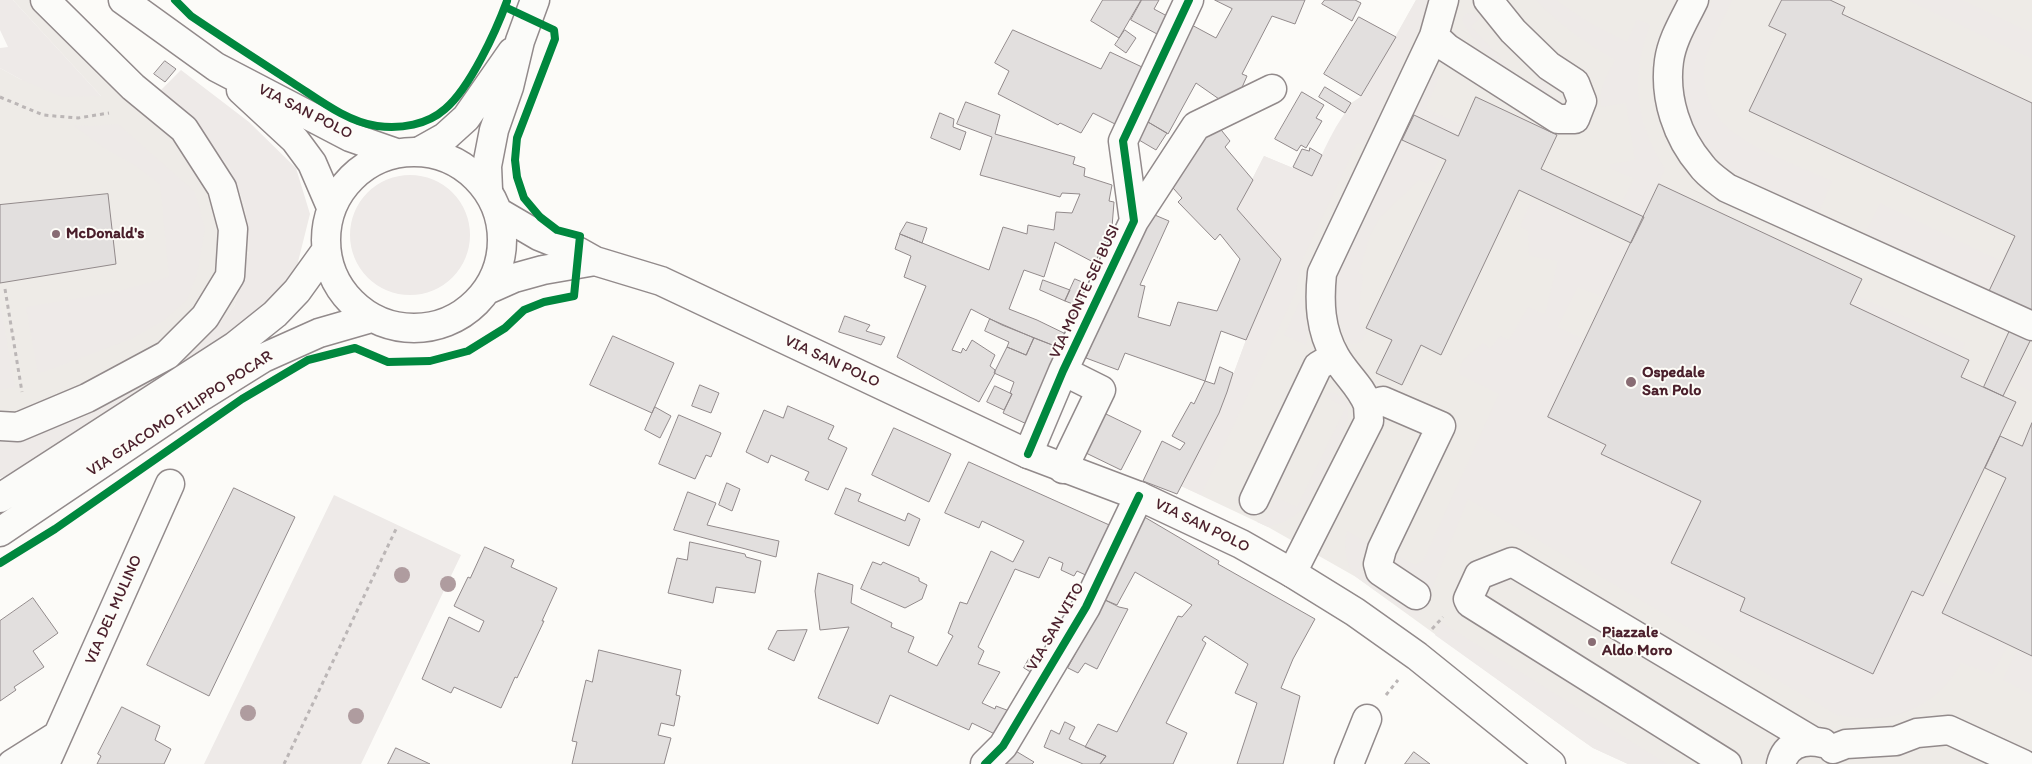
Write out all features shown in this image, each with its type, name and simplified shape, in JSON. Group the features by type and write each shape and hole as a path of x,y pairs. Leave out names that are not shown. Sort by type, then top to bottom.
{"main road":[{"path":"0,426 18,427 87,398 167,355 205,318 230,276 233,229 222,188 184,129 132,87 45,0"},
{"name":"VIA SAN POLO","path":"123,0 174,39 216,67 350,137 408,152 446,157 469,170 493,201 539,236 595,261 661,281 1028,454 1063,469 1139,496 1241,544 1354,612 1416,656 1551,763"},
{"path":"493,201 487,166 494,130 509,87 520,41 535,0"},
{"name":"VIA MONTE SEI BUSI","path":"1134,220 1123,141 1189,0"},
{"path":"1292,573 1369,421 1368,405 1364,394 1335,356 1322,322 1319,298 1322,273 1434,36 1444,0"},
{"path":"1434,36 1447,48 1558,120 1575,119 1582,102 1575,83 1549,66 1512,30 1488,0"},
{"path":"1694,0 1677,35 1669,60 1670,87 1673,115 1687,145 1701,166 1727,188 2032,326"},
{"path":"408,152 445,137 466,118 520,41"},
{"name":"VIA SAN POLO","path":"216,67 296,140 312,163 331,207"},
{"name":"VIA MONTE SEI BUSI","path":"1028,454 1063,371 1134,220 1196,126 1272,90"},
{"name":"VIA SAN POLO","path":"408,152 375,160 357,172 342,188 331,207 325,229 325,252 334,278 349,301 371,318 391,326 412,329 434,326 455,319 472,306 487,290 499,266 503,239 493,201"},
{"name":"VIA GIACOMO FILIPPO POCAR","path":"0,498 234,346 275,314 297,291 325,252"},
{"name":"VIA SAN POLO","path":"487,290 514,278 543,270 595,261"},
{"name":"VIA GIACOMO FILIPPO POCAR","path":"0,532 202,396 262,358 319,333 371,318"},
{"path":"1254,500 1318,366 1335,356"},
{"path":"1063,371 1101,390 1063,469"},
{"path":"1368,405 1383,401 1441,426 1382,549 1378,564 1380,571 1416,595"},
{"name":"VIA GIACOMO FILIPPO POCAR","path":"0,494 25,482"},
{"name":"VIA DEL MULINO","path":"46,764 170,484"},
{"name":"VIA SAN VITO","path":"985,764 1003,746 1086,607 1139,496"},
{"path":"1728,764 1470,602 1468,599 1479,574 1512,562 1828,751"},
{"path":"1349,764 1367,719"},
{"path":"1781,764 1782,759 1790,749 1799,742 1828,751 1846,744 1896,741 1917,733 1949,730 2023,764"},
{"path":"12,764 58,736"}],"path":[{"path":"0,97 43,115 78,118 109,112"},
{"path":"5,289 28,423"},
{"path":"284,764 397,527"},
{"path":"1431,630 1438,620"},
{"path":"1367,719 1416,656"}],"shaded area":[{"path":"0,0 13,0 101,96 62,97 0,68 0,48 8,47 0,30"},
{"path":"13,0 54,0 184,116 229,167 245,206 249,251 234,306 197,348 158,377 85,416 20,442 0,440 0,68 20,79 101,96"},
{"name":"Ospedale San Polo","path":"1416,0 2032,0 2032,764 1628,764 1593,748 1577,737 1356,577 1268,527 1181,486 1219,413 1246,340 1281,259 1237,209 1264,156 1312,176 1345,113 1351,103 1362,96"},
{"path":"1416,0 1429,0 1421,23 1364,145 1357,143 1304,256 1296,291 1201,495 1181,486 1219,413 1246,340 1281,259 1237,209 1264,156 1312,176 1339,122 1362,96"},
{"path":"1536,0 1557,0 1592,24 1627,42 1637,19 1650,25 1640,63 1639,98 1647,134 1665,169 1644,217 1620,206 1634,179 1610,168 1610,164 1635,160 1626,103 1601,107 1602,89 1615,60 1573,33"},
{"path":"1712,0 1732,0 1713,39 1705,63 1705,87 1714,111 1724,124 1746,141 1832,181 1819,212 1742,177 1712,153 1700,138 1692,121 1687,103 1686,65 1693,39"},
{"path":"1907,0 1962,0 2032,33 2032,59"},
{"path":"1467,13 1476,14 1480,18 1471,26 1510,69 1532,88 1539,78 1547,85 1548,92 1540,94 1508,71 1487,53 1469,33 1463,22 1462,18"},
{"path":"181,70 249,122 296,168 310,214 297,266 282,290 238,329 15,473 0,478 0,440 20,442 85,416 158,377 197,348 234,306 249,251 245,206 229,167 184,116 157,94"},
{"path":"1434,72 1440,75 1426,108 1463,126 1458,136 1414,115"},
{"path":"118,124 195,192 205,229 197,274 187,300 163,321 131,339 38,374 26,307 115,292 169,277 160,184 133,164 105,149 73,125"},
{"path":"1402,140 1440,158 1428,183 1419,180 1380,217 1370,235 1359,273 1363,275 1359,308 1362,329 1367,332 1361,342 1354,344 1347,342 1336,305 1336,288 1340,268"},
{"path":"410,175 433,179 453,192 466,212 470,235 466,258 453,278 433,291 410,295 387,291 367,278 354,258 350,235 354,212 367,192 387,179"},
{"path":"1532,200 1629,246 1605,298 1578,287 1558,327 1585,340 1548,417 1606,445 1601,454 1701,501 1671,563 1745,598 1740,611 1872,674 1912,591 1923,596 1933,578 1954,587 1942,613 2008,645 1992,674 1961,663 1940,691 1911,710 1882,718 1837,715 1468,499 1430,594 1397,572 1394,564 1397,556 1415,565 1423,561 1499,394 1460,375 1463,361 1483,343 1490,349 1500,336 1509,340 1528,307 1545,314 1558,261 1529,256 1528,231 1520,226"},
{"path":"1880,203 2003,262 1989,291 1865,233"},
{"path":"1303,295 1307,333 1306,345 1284,335"},
{"path":"1855,295 1965,343 1960,356 1850,304"},
{"path":"0,303 15,387 0,390"},
{"path":"2029,356 2032,357 2032,392 2014,383"},
{"path":"1331,392 1342,397 1347,405 1346,427 1314,492 1296,515 1268,527 1257,522 1267,516 1275,497 1297,507 1346,407 1323,396"},
{"path":"334,495 461,555 361,764 204,764"},
{"path":"1347,531 1368,543 1360,567 1364,574 1421,611 1418,621 1356,577 1349,566 1346,555"},
{"path":"1441,622 1667,764 1628,764 1593,748 1435,635"},
{"path":"2017,649 2032,656 2032,695 2003,680"}],"building":[{"path":"1103,0 1141,0 1119,38 1091,21"},
{"path":"1142,0 1159,0 1154,9 1167,16 1157,34 1131,20"},
{"path":"1215,0 1305,0 1295,24 1272,16 1242,74 1247,76 1240,92 1219,99 1196,83 1168,134 1143,119 1188,23 1216,38 1232,9"},
{"path":"1325,0 1355,0 1361,3 1352,21 1322,4"},
{"path":"1782,0 1830,0 1845,7 1842,14 2032,103 2032,312 1989,291 2015,236 1749,111 1786,34 1769,26"},
{"path":"1359,17 1396,37 1361,96 1324,74"},
{"path":"1013,30 1101,69 1110,52 1142,67 1121,127 1093,113 1081,133 1060,123 1058,125 998,94 1009,71 995,63"},
{"path":"1125,30 1136,38 1126,53 1115,45"},
{"path":"165,61 176,69 165,82 154,74"},
{"path":"1325,87 1351,103 1345,113 1319,97"},
{"path":"1302,92 1324,105 1316,118 1322,121 1306,148 1301,145 1297,151 1275,139"},
{"path":"1476,97 1557,135 1541,169 1644,217 1631,243 1519,190 1441,355 1421,345 1402,385 1376,373 1392,340 1366,328 1446,160 1402,140 1414,115 1458,136"},
{"path":"966,102 1000,115 995,134 1075,157 1073,164 1085,168 1084,176 1112,185 1109,201 1114,202 1112,227 1095,263 1055,242 1044,277 1024,270 1009,309 1070,336 1065,350 1002,325 971,309 952,350 961,353 963,348 966,351 972,340 995,355 990,366 995,370 995,373 979,402 897,357 926,286 904,277 911,256 895,249 900,234 989,270 1003,227 1027,234 1028,225 1054,230 1056,212 1072,213 1080,194 1062,193 1060,197 980,175 992,137 957,124"},
{"path":"940,113 954,119 953,127 966,132 960,150 931,138"},
{"path":"1148,122 1167,133 1156,150 1139,140 1142,129"},
{"path":"1218,126 1230,141 1225,147 1253,180 1237,209 1281,259 1246,340 1221,331 1205,381 1125,353 1118,370 1086,358 1118,279 1150,213 1169,221 1140,285 1145,286 1138,317 1170,326 1178,302 1217,311 1240,259 1220,234 1215,240 1178,202 1182,198 1165,179"},
{"path":"1310,148 1322,155 1312,176 1293,167 1302,149 1309,151"},
{"path":"1659,184 1862,279 1850,304 1969,360 1961,377 2016,402 1923,596 1912,591 1873,674 1740,611 1745,598 1671,563 1701,501 1601,454 1606,445 1548,417"},
{"name":"McDonald's","path":"108,194 116,264 0,283 0,205"},
{"path":"907,222 927,228 922,243 900,234"},
{"path":"1075,279 1092,286 1083,308 1065,301"},
{"path":"1043,280 1070,290 1065,301 1040,290"},
{"path":"2021,306 2032,337 2003,396 1984,387"},
{"path":"845,316 870,325 866,331 885,337 881,345 839,332"},
{"path":"990,319 1034,338 1026,355 1007,347 1009,342 985,331"},
{"path":"613,336 674,363 652,413 590,385"},
{"path":"1034,338 1065,350 1031,426 1003,413 1012,394 1010,393 1014,382 994,373 1007,347 1026,355"},
{"path":"1220,367 1233,373 1227,392 1219,413 1177,494 1143,481 1162,441 1180,450 1185,443 1172,436 1191,402 1194,404 1205,381 1214,384"},
{"path":"700,385 719,393 711,413 692,406"},
{"path":"995,386 1012,394 1004,410 987,402"},
{"path":"788,406 834,426 828,439 847,448 828,490 805,480 809,472 771,455 768,463 746,452 764,410 783,418"},
{"path":"655,407 671,416 660,438 645,430"},
{"path":"1106,414 1141,431 1121,470 1086,453"},
{"path":"679,415 721,433 711,457 706,455 695,479 659,464"},
{"path":"2032,423 2032,656 1942,613 2006,478 1985,468 2000,436 2022,446"},
{"path":"894,428 951,454 929,502 872,475"},
{"path":"969,462 1116,528 1092,578 1077,571 1074,576 1061,570 1063,563 1049,557 1039,578 1015,569 978,647 984,651 978,664 1000,672 982,703 995,709 996,706 1012,712 999,736 972,723 969,730 890,695 878,724 818,698 849,627 820,630 815,591 818,573 853,585 851,603 892,623 891,627 914,637 908,652 937,666 953,636 948,633 960,602 967,604 991,551 1013,562 1024,541 982,521 979,528 945,513"},
{"path":"727,483 740,489 732,511 719,505"},
{"path":"234,488 295,517 209,696 147,665"},
{"path":"846,488 861,494 858,501 905,521 908,513 920,519 909,546 835,514"},
{"path":"688,492 716,503 707,525 779,541 776,557 674,530"},
{"path":"1141,515 1219,561 1218,564 1315,619 1293,659 1281,688 1300,696 1283,764 1237,764 1257,703 1235,693 1248,664 1205,636 1202,640 1206,643 1166,723 1187,733 1173,764 1100,764 1106,756 1085,747 1098,724 1117,732 1178,616 1182,617 1192,605 1135,572 1117,605 1105,600"},
{"path":"690,542 745,554 746,557 761,561 755,593 716,587 713,603 668,593 677,558 687,560"},
{"path":"485,547 514,560 511,567 557,588 542,621 544,621 501,708 454,687 451,693 422,679 449,617 479,632 484,621 454,606"},
{"path":"873,562 881,565 883,562 919,578 919,581 927,585 922,599 905,608 861,589"},
{"path":"33,598 58,633 33,651 44,667 14,687 16,690 0,701 0,621"},
{"path":"1105,600 1128,609 1097,669 1085,663 1078,673 1068,668"},
{"path":"807,630 794,661 768,649 777,631"},
{"path":"599,650 681,670 676,695 680,696 674,726 661,723 658,735 671,738 664,764 572,764 577,742 572,741 586,680 592,682"},
{"path":"1029,659 1042,666 1037,676 1024,668"},
{"path":"122,707 160,726 155,740 171,749 164,764 97,764 101,756 98,754"},
{"path":"1065,722 1075,727 1069,739 1106,756 1100,764 1083,764 1044,747 1051,730 1059,734"},
{"path":"396,748 430,764 388,764"},
{"path":"1014,750 1034,762 1032,764 1006,764"},
{"path":"1414,752 1430,764 1405,764"}],"cycle path":[{"path":"175,0 191,16 333,109 366,124 395,127 413,125 430,119 454,100 473,74 507,1"},
{"path":"1028,454 1063,371 1134,221 1123,141 1189,0"},
{"path":"0,563 55,529 242,399 308,360 355,348 388,362 430,361 468,351 505,328 524,310 544,302 574,296 580,236 557,230 540,217 524,198 517,177 515,160 517,138 555,39 554,30 505,7"},
{"path":"985,764 1003,746 1086,607 1139,496"}],"place":[{"name":"McDonald's","path":"56,234"},
{"name":"Ospedale San Polo","path":"1631,382"},
{"name":"Piazzale Aldo Moro","path":"1592,642"}]}
